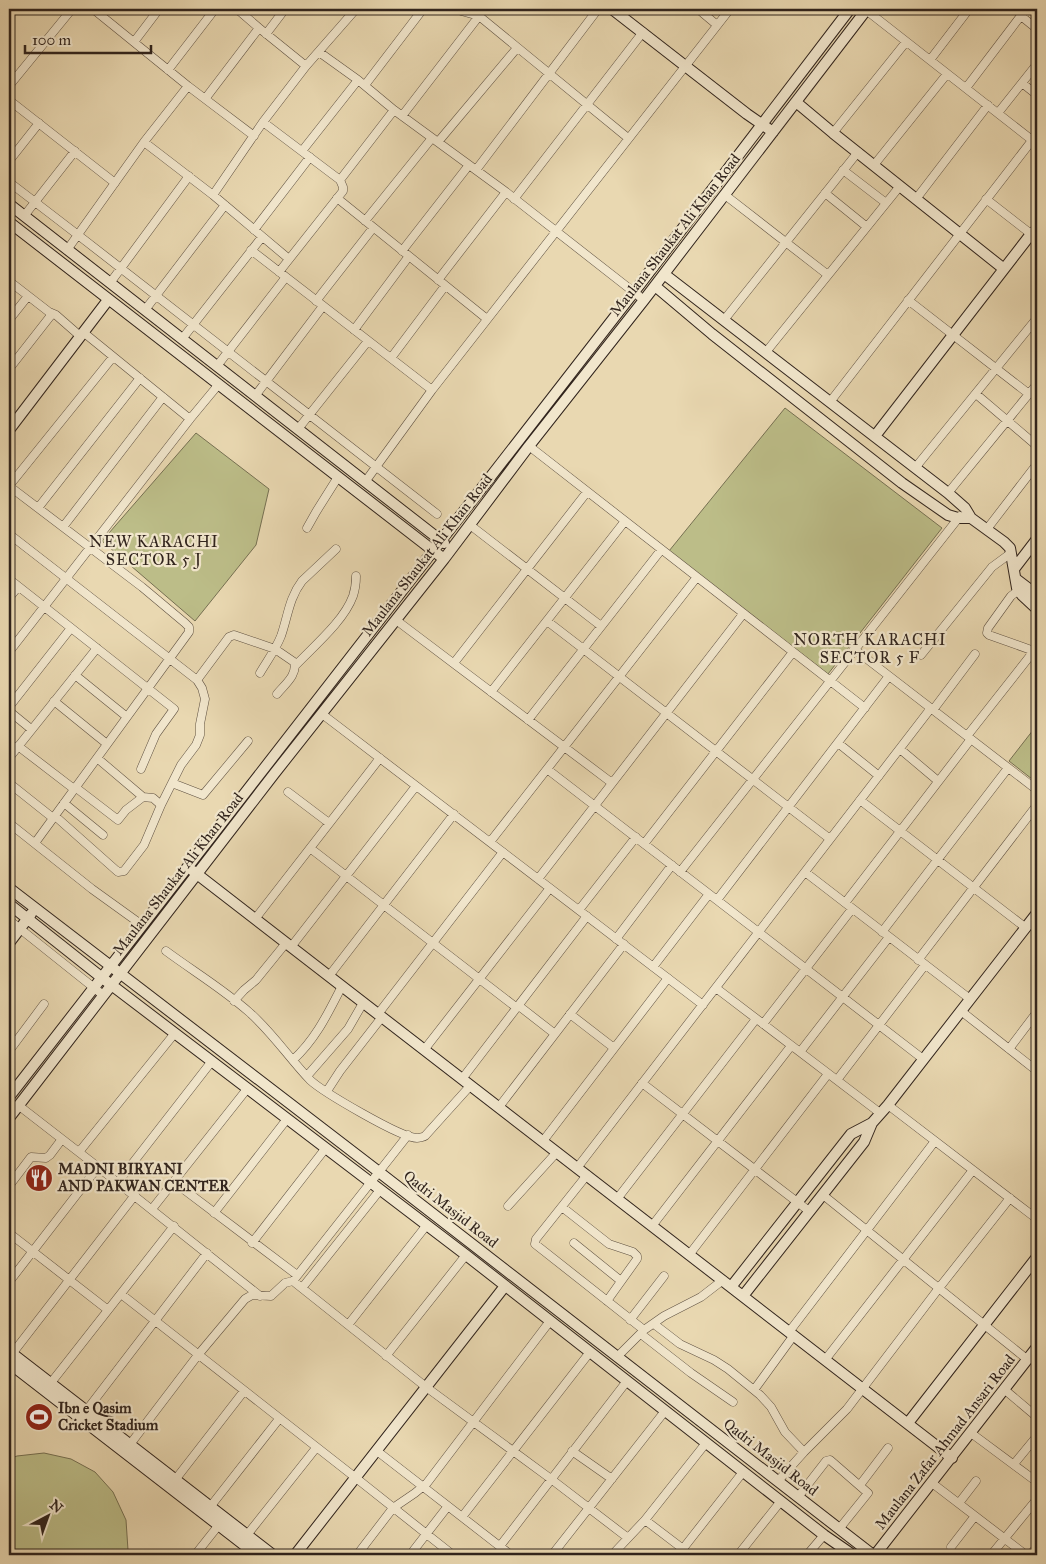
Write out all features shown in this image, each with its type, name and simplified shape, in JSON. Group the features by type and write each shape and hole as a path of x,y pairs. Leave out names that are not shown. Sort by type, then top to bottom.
{"street":[{"path":"9,86 72,9"},
{"path":"93,9 188,86 254,136"},
{"path":"134,42 159,9"},
{"path":"168,70 215,9"},
{"path":"237,9 306,66"},
{"path":"266,34 285,9"},
{"path":"213,195 263,122 306,66 356,9"},
{"path":"302,151 423,9"},
{"path":"454,9 479,16 628,138"},
{"path":"476,170 598,9"},
{"path":"612,9 773,132"},
{"path":"698,9 717,25"},
{"path":"365,482 432,390 730,9"},
{"name":"Maulana Shaukat Ali Khan Road","path":"9,1097 634,292 850,9"},
{"path":"930,60 969,9"},
{"path":"830,402 986,199 1036,139 998,113 867,10"},
{"name":"Maulana Shaukat Ali Khan Road","path":"9,1118 452,549 529,446 655,286 867,10"},
{"path":"966,88 1023,12 1037,28"},
{"path":"402,116 479,16"},
{"path":"205,99 259,28"},
{"path":"514,199 643,32"},
{"path":"833,133 906,42"},
{"path":"365,221 517,48"},
{"path":"319,52 506,192 644,300"},
{"path":"998,113 1037,64"},
{"path":"874,165 947,74"},
{"path":"1022,83 1037,95"},
{"path":"67,250 144,142 188,86"},
{"path":"9,100 116,183"},
{"path":"796,102 1004,269"},
{"path":"916,199 988,105"},
{"path":"340,180 394,110"},
{"path":"263,122 340,180 344,187 343,191 279,272"},
{"path":"9,161 39,123"},
{"path":"144,142 226,205 290,259"},
{"path":"24,216 75,151"},
{"path":"724,320 858,152"},
{"path":"254,230 310,157"},
{"path":"354,330 405,254 469,165"},
{"path":"844,170 886,203"},
{"path":"110,282 189,176"},
{"path":"9,182 437,514"},
{"path":"766,352 900,186"},
{"path":"438,280 506,192"},
{"path":"825,193 867,227"},
{"path":"725,195 828,275"},
{"path":"336,198 487,319"},
{"path":"875,436 1004,269 1035,233 986,199"},
{"path":"9,204 452,549"},
{"path":"145,310 226,205"},
{"path":"9,222 444,559"},
{"path":"255,396 373,228"},
{"path":"182,339 262,237"},
{"path":"251,250 432,390"},
{"path":"664,274 948,493 965,508 971,518 1004,542 1010,548 1017,588 1037,609"},
{"path":"217,366 286,277"},
{"path":"9,281 49,312 56,315 114,357 190,419"},
{"path":"390,358 445,286"},
{"path":"655,286 712,334 902,483 948,515 958,518 971,518"},
{"path":"9,320 28,296"},
{"path":"9,428 108,300"},
{"path":"908,300 1029,394"},
{"path":"9,369 52,314"},
{"path":"914,468 1037,318"},
{"path":"298,429 368,341"},
{"path":"35,843 189,632 188,627 142,587 9,486 114,357"},
{"path":"38,508 140,378"},
{"path":"9,652 219,384"},
{"path":"948,493 1037,384"},
{"path":"799,402 811,387"},
{"path":"976,394 1037,446"},
{"path":"63,527 163,397"},
{"path":"529,446 864,708"},
{"path":"987,529 1037,464"},
{"path":"307,528 338,477"},
{"path":"454,663 587,492"},
{"path":"680,872 965,508"},
{"path":"492,692 625,521"},
{"path":"470,525 601,626"},
{"path":"9,534 197,680 202,688 205,699 200,724 200,736 196,745 181,765 161,804 144,845 121,873 54,817 9,783"},
{"path":"1015,574 1037,539"},
{"path":"260,674 275,649 290,602 297,587 336,549"},
{"path":"528,720 661,550"},
{"path":"920,655 992,567 1011,553"},
{"path":"1015,574 1037,595"},
{"path":"277,694 294,674 295,666 336,622 346,608 354,595 356,576"},
{"path":"490,842 697,577"},
{"path":"9,579 174,709 156,734 141,768"},
{"path":"9,598 18,586"},
{"path":"845,903 1035,649 987,633 988,628 1011,596 1019,590"},
{"path":"538,879 743,614"},
{"path":"396,620 612,783"},
{"path":"547,621 830,839"},
{"path":"31,730 9,709 71,628"},
{"path":"197,680 231,636 275,649 295,666"},
{"path":"9,758 96,648"},
{"path":"854,649 1037,790"},
{"path":"644,844 793,652"},
{"path":"577,1168 860,800 975,654"},
{"path":"75,675 127,717"},
{"path":"717,900 889,676"},
{"path":"54,701 107,744"},
{"path":"322,714 703,1005"},
{"path":"172,783 203,794 248,741"},
{"path":"838,743 879,776"},
{"path":"18,746 118,820 126,810 143,797"},
{"path":"900,749 938,781"},
{"path":"97,758 143,797 153,798 161,804"},
{"path":"255,919 380,758"},
{"path":"800,1052 842,997 938,860 1008,768"},
{"path":"547,769 923,1059"},
{"path":"234,1001 288,945 346,876 416,786"},
{"path":"288,792 329,823"},
{"path":"860,800 1026,928"},
{"path":"64,803 103,835"},
{"path":"918,960 1037,805"},
{"path":"329,976 454,814"},
{"path":"9,823 92,889 142,925"},
{"path":"579,910 636,837"},
{"path":"310,848 480,979 555,1034"},
{"path":"327,1091 433,943 504,852"},
{"path":"616,939 672,865"},
{"path":"187,866 952,1458"},
{"path":"805,872 970,999"},
{"name":"Qadri Masjid Road","path":"9,888 874,1555"},
{"path":"424,1050 550,888"},
{"path":"653,967 709,894"},
{"name":"Qadri Masjid Road","path":"9,904 111,985 466,1255 743,1472 853,1555"},
{"path":"9,943 36,908"},
{"path":"763,1024 852,909"},
{"path":"743,1296 864,1142 872,1123 1037,913"},
{"path":"166,951 262,1024 312,1081 373,1119 408,1136 418,1138 425,1136 466,1082 518,1007 587,916"},
{"path":"9,920 103,995"},
{"path":"499,1107 624,944"},
{"path":"836,1080 926,965"},
{"path":"543,1141 668,978"},
{"path":"293,1060 306,1048 316,1034 342,986"},
{"path":"716,988 880,1113"},
{"path":"307,1076 348,1029 363,1003"},
{"path":"9,1051 44,1004"},
{"path":"961,1011 1037,1071"},
{"path":"1009,1049 1037,1012"},
{"path":"570,1014 614,1048"},
{"path":"617,1199 756,1018"},
{"path":"79,1152 175,1033"},
{"path":"652,1226 791,1046"},
{"path":"118,1182 212,1061"},
{"path":"689,1255 828,1074"},
{"path":"642,1083 809,1210"},
{"path":"152,1209 247,1089"},
{"path":"18,1105 135,1195 260,1296"},
{"path":"888,1105 1037,1219"},
{"path":"214,1213 287,1119"},
{"path":"617,1357 642,1332 664,1316 727,1283 798,1202 851,1134 872,1123"},
{"path":"126,1449 198,1355 245,1300 252,1295 271,1296 285,1283 295,1278 408,1136"},
{"path":"9,1186 30,1159 34,1156 46,1158 62,1139"},
{"path":"754,1390 791,1333 935,1141"},
{"path":"252,1243 325,1149"},
{"path":"508,1206 557,1152"},
{"path":"9,1282 98,1167"},
{"path":"825,1360 973,1170"},
{"path":"587,1176 536,1239 535,1244 630,1320 691,1372 733,1402"},
{"path":"174,1182 295,1278 302,1288 386,1356 628,1538"},
{"path":"302,1288 380,1190"},
{"path":"823,1194 1028,1360"},
{"path":"10,1356 135,1195"},
{"path":"778,1481 837,1419 863,1388 1010,1198"},
{"path":"562,1207 609,1244 636,1254 637,1259 606,1301"},
{"path":"50,1384 174,1226"},
{"path":"348,1325 426,1226"},
{"path":"9,1232 108,1310"},
{"path":"574,1243 621,1281"},
{"path":"86,1411 207,1252"},
{"path":"386,1356 466,1255"},
{"path":"908,1424 1037,1257"},
{"path":"630,1320 664,1276"},
{"path":"295,1555 505,1286"},
{"path":"120,1294 453,1555"},
{"path":"357,1555 393,1508 423,1487 550,1321"},
{"path":"654,1324 680,1344 714,1360 728,1369 754,1390 771,1407 786,1432 804,1452"},
{"name":"Maulana Zafar Ahmad Ansari Road","path":"874,1555 972,1433 1037,1347"},
{"path":"462,1517 590,1352"},
{"path":"10,1356 86,1411 126,1449 175,1480 210,1507 221,1522 247,1535 273,1555"},
{"path":"10,1356 221,1522 257,1555"},
{"path":"500,1546 627,1381"},
{"path":"1005,1390 1037,1417"},
{"path":"175,1480 244,1391"},
{"path":"552,1555 665,1411"},
{"path":"210,1507 280,1419"},
{"path":"972,1433 1037,1482"},
{"path":"1014,1464 1037,1436"},
{"path":"612,1555 645,1520 706,1443"},
{"path":"247,1535 316,1448"},
{"path":"860,1485 888,1448"},
{"path":"377,1451 511,1555"},
{"path":"572,1451 612,1479"},
{"path":"798,1497 828,1459 868,1492 839,1529"},
{"path":"681,1552 743,1472"},
{"path":"959,1503 976,1481"},
{"path":"932,1483 1026,1555"},
{"path":"991,1555 1037,1499"},
{"path":"738,1555 781,1501"},
{"path":"410,1555 448,1506"},
{"path":"951,1547 975,1516"},
{"path":"645,1520 681,1552 691,1555"},
{"path":"195,1555 221,1522"},
{"path":"807,1555 824,1534"},
{"path":"1030,1555 1037,1547"}],"green space":[{"path":"785,408 942,528 828,674 669,551"},
{"path":"196,433 269,489 256,545 195,621 102,541"},
{"path":"1037,725 1037,783 1009,761"},
{"path":"44,1453 71,1459 95,1472 113,1492 126,1520 128,1550 126,1555 9,1555 9,1459 17,1456"}],"place":[{"name":"MADNI BIRYANI AND PAKWAN CENTER","path":"39,1178"},
{"name":"Ibn e Qasim Cricket Stadium","path":"39,1417"}],"district":[{"name":"NEW KARACHI SECTOR 5 J","path":"154,550"},
{"name":"NORTH KARACHI SECTOR 5 F","path":"870,648"}]}
